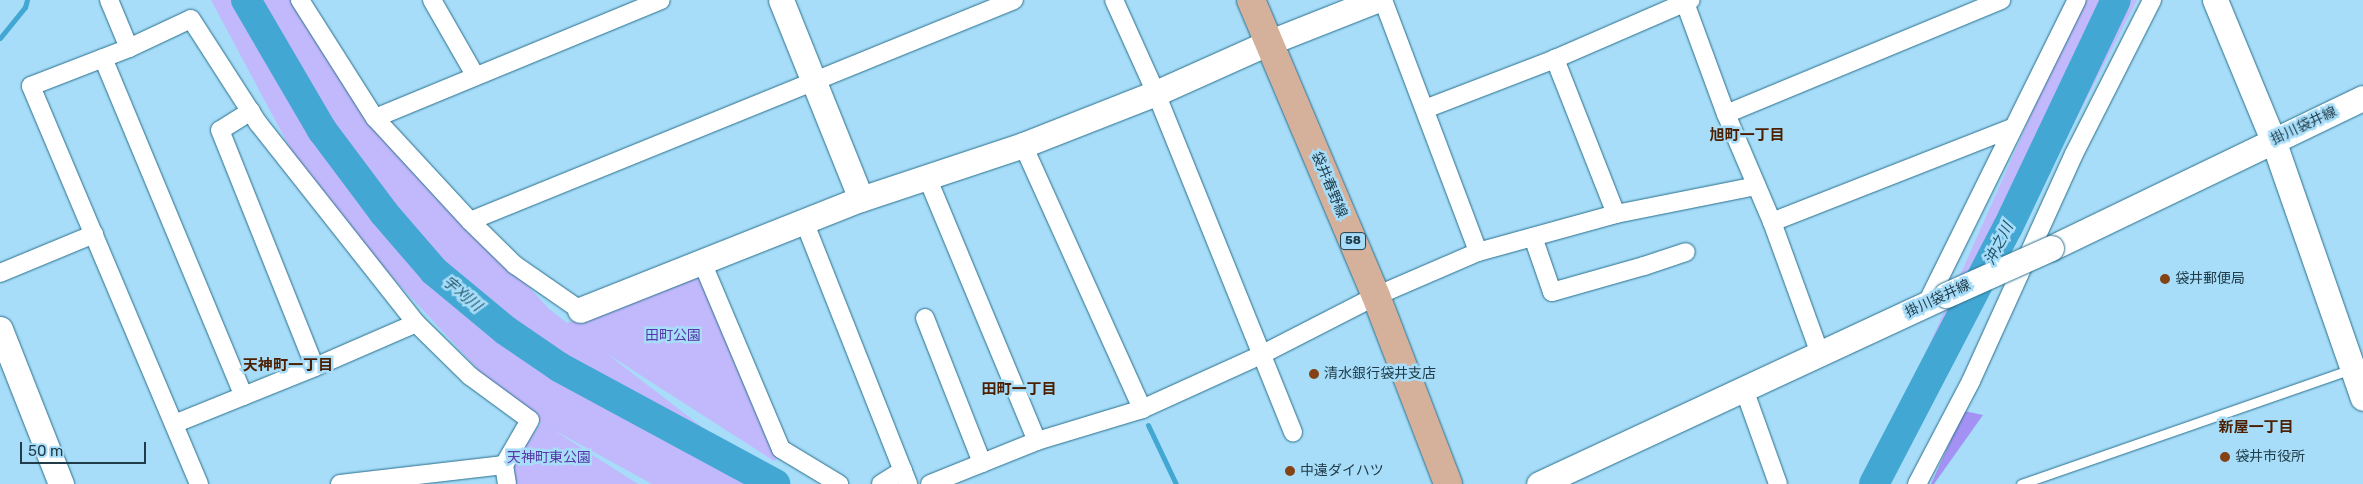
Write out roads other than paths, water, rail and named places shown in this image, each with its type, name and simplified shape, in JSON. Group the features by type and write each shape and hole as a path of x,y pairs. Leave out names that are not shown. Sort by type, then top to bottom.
{"main road":[{"name":"袋井春野線","path":"1251,0 1376,296 1448,484"}],"street":[{"path":"109,0 129,48"},
{"path":"300,0 374,118 470,221 515,265 580,310 861,199 1023,145 1156,93 1270,42 1376,0"},
{"path":"432,0 475,75"},
{"path":"374,118 661,0"},
{"path":"781,0 861,199"},
{"path":"470,221 1014,0"},
{"path":"1114,0 1156,93 1293,432"},
{"path":"1383,0 1478,252"},
{"path":"1726,114 2001,0"},
{"path":"1936,300 2012,128 2077,0"},
{"path":"1917,484 1971,381 2074,154 2152,0"},
{"path":"2215,0 2273,140 2355,360 2363,398"},
{"path":"1425,109 1555,59 1687,1 1726,114 1772,222 1820,354"},
{"path":"199,484 31,86 129,48 191,19 251,111 416,323 470,376 530,420 504,465 507,484"},
{"path":"103,58 244,396"},
{"path":"1555,59 1616,214"},
{"name":"掛川袋井線","path":"1539,484 2051,248 2363,98"},
{"path":"251,111 220,130 315,367"},
{"path":"1772,222 2012,128"},
{"path":"1023,145 1142,409"},
{"path":"927,177 1037,441"},
{"path":"930,484 1037,441 1142,409 1262,355 1376,296 1478,252 1616,214 1756,186"},
{"path":"804,221 906,477 881,484"},
{"path":"0,273 94,234"},
{"path":"1533,237 1552,292 1686,252"},
{"path":"702,262 781,449 839,484"},
{"path":"925,318 982,463"},
{"path":"174,424 315,367 416,323"},
{"path":"0,329 61,484"},
{"path":"1744,389 1778,484"},
{"path":"340,484 504,465"}],"lane":[{"path":"2021,484 2355,360"}],"waterway":[{"path":"0,38 25,7 27,0"},
{"name":"宇刈川","path":"246,0 322,130 384,213 434,271 505,330 559,367 775,484"},
{"name":"沖之川","path":"1874,484 2008,227 2116,0"},
{"path":"1148,425 1176,484"}],"place":[{"name":"袋井郵便局","path":"2165,279"},
{"name":"清水銀行袋井支店","path":"1314,374"},
{"name":"袋井市役所","path":"2225,457"},
{"name":"中遠ダイハツ","path":"1290,471"}],"district":[{"name":"旭町一丁目","path":"1747,136"},
{"name":"天神町一丁目","path":"288,366"},
{"name":"田町一丁目","path":"1019,390"},
{"name":"新屋一丁目","path":"2256,428"}],"park label":[{"name":"田町公園","path":"673,336"},
{"name":"天神町東公園","path":"549,458"}]}
